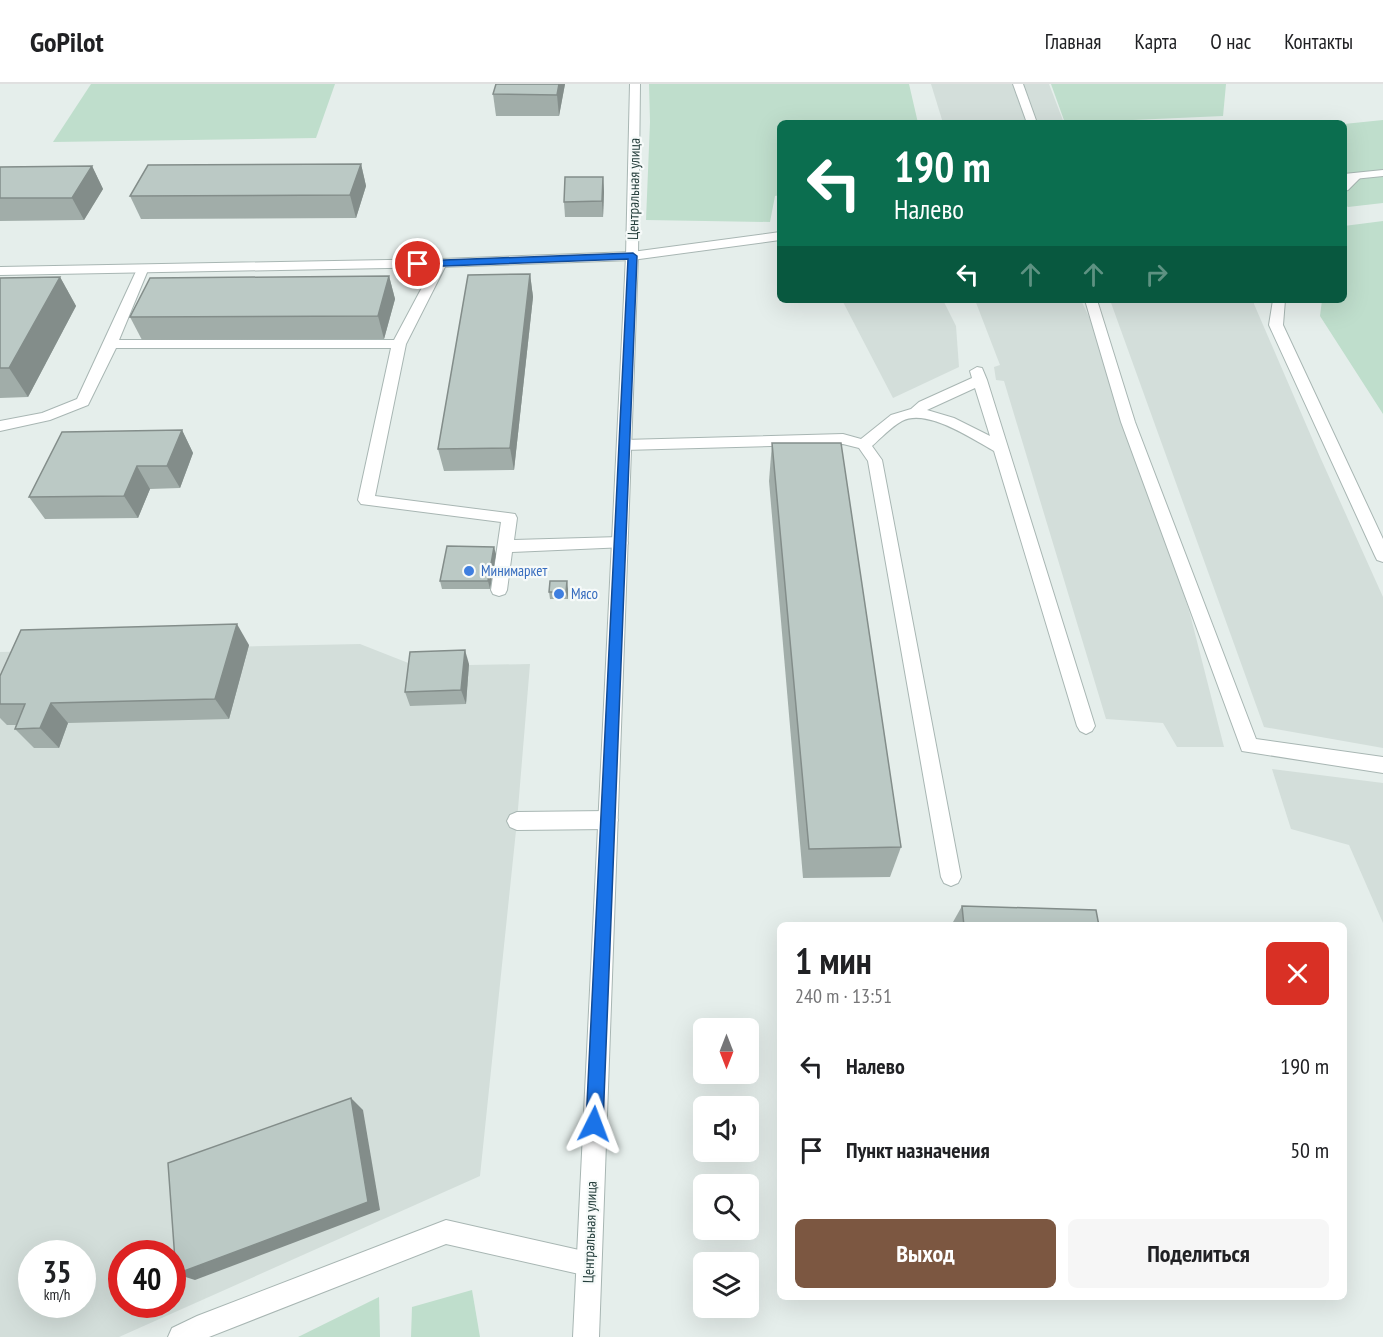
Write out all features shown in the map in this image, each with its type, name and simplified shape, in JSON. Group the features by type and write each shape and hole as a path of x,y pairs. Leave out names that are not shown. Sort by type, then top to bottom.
{"street":[{"name":"Центральная улица","path":"586,1337 633,256 635,84"},
{"path":"1018,84 1031,120"},
{"path":"1350,177 1383,173"},
{"path":"0,271 441,263 633,256 777,236"},
{"path":"441,263 399,344 366,500 509,518 499,590"},
{"path":"0,426 45,417 82,402 111,344 142,270"},
{"path":"1092,303 1128,422 1249,746 1383,765"},
{"path":"1279,303 1276,325 1383,556"},
{"path":"111,344 399,344"},
{"path":"916,413 924,405 978,375 1086,726"},
{"path":"864,445 898,417 916,413 936,416 1000,448"},
{"path":"624,445 843,439 864,445 875,460 951,877"},
{"path":"505,546 620,543"},
{"path":"517,821 608,820"},
{"path":"181,1337 206,1325 446,1232 588,1264"}],"shaded area":[{"path":"931,84 1049,84 1063,120 942,120"},
{"path":"844,303 944,303 956,326 959,367 893,398"},
{"path":"976,303 1082,303 1109,360 1190,614 1224,747 1177,747 1163,723 1106,719 1004,381 996,380 994,367 1000,365"},
{"path":"1111,303 1254,303 1383,597 1383,748 1264,727"},
{"path":"360,644 416,666 530,664 517,821 480,1176 186,1307 186,1240 108,1240 108,1318 162,1318 119,1337 0,1337 0,652"},
{"path":"1272,769 1383,783 1383,923 1349,845 1291,829"}],"green space":[{"path":"91,84 335,84 316,138 53,142"},
{"path":"649,84 909,84 917,120 777,120 777,196 775,196 770,222 646,220 650,122"},
{"path":"1051,84 1226,84 1223,116 1064,120"},
{"path":"1383,120 1383,203 1347,206 1347,124"},
{"path":"1383,221 1383,414 1320,316 1322,303 1347,303 1347,226"},
{"path":"472,1290 480,1337 411,1337 412,1307"},
{"path":"379,1297 380,1337 298,1337"}],"building":[{"path":"496,84 559,84 557,95 493,94"},
{"path":"361,164 350,195 130,196 148,165"},
{"path":"92,166 72,198 0,198 0,167"},
{"path":"565,177 603,177 602,201 564,202"},
{"path":"530,274 510,448 438,449 468,275"},
{"path":"389,276 378,316 130,317 150,278"},
{"path":"60,277 9,368 0,368 0,278"},
{"path":"182,430 167,466 137,466 124,496 29,497 62,432"},
{"path":"772,443 841,443 901,847 809,849"},
{"name":"Минимаркет","path":"447,546 494,547 488,581 440,581"},
{"path":"550,581 567,581 566,592 549,592"},
{"path":"237,624 215,699 51,703 40,728 15,729 25,704 0,704 0,676 21,630"},
{"path":"465,650 461,690 405,692 410,652"},
{"path":"962,906 1096,910 1098,922 964,922"},
{"path":"351,1098 368,1202 186,1270 186,1240 174,1240 168,1163"}],"place":[{"name":"Минимаркет","path":"469,571"},
{"name":"Мясо","path":"559,594"}],"route":[{"path":"418,264 633,256 594,1124"}]}
